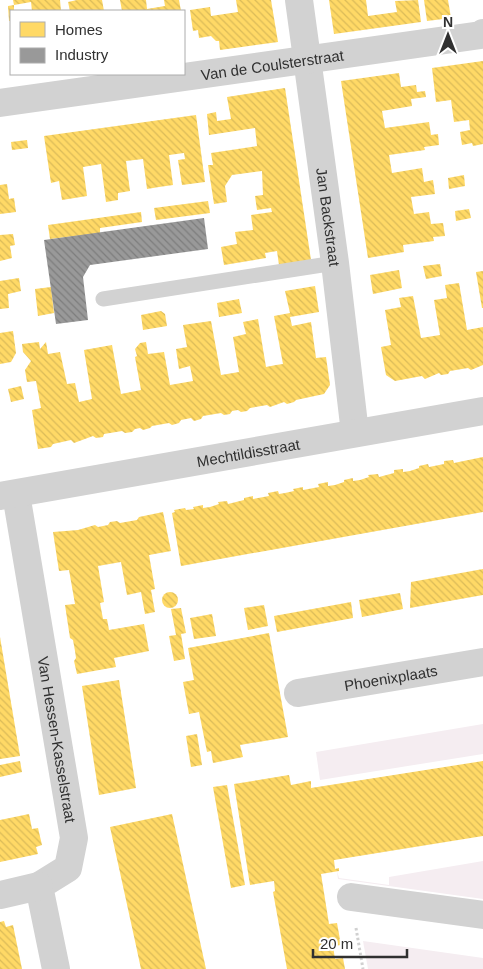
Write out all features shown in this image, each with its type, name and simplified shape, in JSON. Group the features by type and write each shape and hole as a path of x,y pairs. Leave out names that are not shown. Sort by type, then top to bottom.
{"street":[{"name":"Jan Backstraat","path":"299,0 335,263 355,433"},
{"name":"Van de Coulsterstraat","path":"0,103 481,35 483,32"},
{"name":"Mechtildisstraat","path":"8,495 355,433 482,415"},
{"name":"Van Hessen-Kasselstraat","path":"0,895 39,886 68,868 74,838 8,495"},
{"name":"Phoenixplaats","path":"298,693 483,662"},
{"path":"39,886 56,969"},
{"path":"351,898 483,915"}],"lane":[{"path":"102,299 335,263"}],"path":[{"path":"351,898 363,969"}],"shaded area":[{"path":"483,724 483,754 320,780 316,752"},
{"path":"483,861 483,899 338,879 337,871 339,878 389,885 389,877"},
{"path":"363,941 483,958 483,969 368,969"}],"building: Homes":[{"path":"13,0 60,0 61,10 32,10 31,2 14,5"},
{"path":"102,0 104,10 70,10 68,2"},
{"path":"120,0 146,0 147,9 165,6 164,0 179,0 181,10 122,10"},
{"path":"236,0 271,0 278,42 220,50 219,41 216,41 211,36 199,38 198,30 193,31 190,10 210,7 211,16 238,12"},
{"path":"329,0 366,0 368,16 397,12 395,1 418,0 421,22 334,34"},
{"path":"424,0 448,0 451,18 427,21"},
{"path":"14,5 14,10 10,10 10,21 9,21 8,6"},
{"path":"483,61 483,144 473,146 472,143 462,145 460,132 470,130 469,120 454,122 451,100 436,102 432,68"},
{"path":"399,73 401,87 416,85 417,92 425,91 426,97 411,99 412,106 382,111 385,128 429,122 431,135 438,134 439,145 424,147 425,150 389,155 392,173 422,168 424,182 433,180 435,194 411,197 414,214 429,212 431,224 443,223 445,236 433,237 434,241 403,245 404,252 368,258 341,81"},
{"path":"285,88 311,260 279,265 277,251 265,253 266,258 224,265 221,247 237,244 235,232 253,230 251,215 272,212 271,208 257,210 255,196 263,195 262,171 232,175 225,186 227,202 214,204 208,165 213,165 211,153 257,146 255,128 209,135 207,114 216,112 217,121 231,119 227,97"},
{"path":"196,115 205,182 182,185 178,160 185,159 184,153 169,155 173,185 147,189 143,159 126,161 130,191 118,193 118,200 106,202 101,164 83,167 87,196 62,200 59,181 51,183 44,136"},
{"path":"27,140 28,148 12,150 11,142"},
{"path":"464,175 465,186 449,189 448,178"},
{"path":"7,184 9,199 14,198 16,212 0,214 0,185"},
{"path":"208,201 210,213 156,220 154,208"},
{"path":"469,209 471,218 456,221 455,211"},
{"path":"141,212 142,222 100,228 100,233 50,239 48,225"},
{"path":"13,234 15,245 10,246 12,258 0,261 0,235"},
{"path":"440,264 442,276 426,279 423,266"},
{"path":"399,270 402,288 373,294 370,275"},
{"path":"483,271 483,308 482,308 476,272"},
{"path":"19,278 21,291 8,294 9,308 0,309 0,281"},
{"path":"459,283 467,330 483,327 483,365 471,370 468,368 450,371 448,374 441,375 439,373 425,379 422,376 395,381 386,375 381,347 391,345 385,310 401,307 399,298 413,296 421,338 440,335 434,300 447,298 445,285"},
{"path":"315,286 319,312 290,317 292,326 311,322 316,358 326,357 330,385 324,394 296,400 287,404 284,402 270,407 267,405 250,408 247,411 232,411 230,414 224,415 221,413 203,416 201,419 194,421 191,418 181,420 179,423 172,425 169,423 152,426 143,430 140,428 135,429 132,432 125,433 122,431 104,434 103,437 96,438 93,436 74,443 71,440 38,449 32,410 41,408 36,381 27,382 25,370 31,361 23,352 22,344 39,342 40,349 46,342 48,354 60,352 67,384 75,383 79,402 92,399 84,350 112,345 121,394 141,390 135,357 137,356 135,349 140,343 146,342 148,354 164,352 170,385 193,381 190,366 179,369 176,349 187,347 183,325 211,321 221,375 239,372 233,337 246,334 243,322 258,319 266,367 283,364 274,316 290,313 285,291"},
{"path":"51,287 54,313 38,316 35,289"},
{"path":"239,299 242,313 219,317 217,303"},
{"path":"161,311 165,314 167,326 143,330 141,315"},
{"path":"13,331 16,353 11,362 0,364 0,333"},
{"path":"21,386 24,399 11,402 8,389"},
{"path":"483,457 483,512 181,566 172,513 175,512 174,510 194,509 193,507 203,505 203,508 210,507 219,504 218,502 227,501 228,504 253,496 253,499 269,496 268,493 278,491 279,494 303,487 303,490 319,487 318,484 328,482 328,486 335,485 353,478 353,481 360,480 369,477 368,475 378,474 379,477 394,473 394,470 403,469 403,472 410,471 428,464 429,467 444,464 444,461 453,460 454,463"},
{"path":"163,512 171,551 149,555 155,589 151,590 155,612 145,614 141,592 127,595 121,562 98,566 104,602 100,603 103,619 107,619 109,630 144,624 149,651 114,658 116,667 77,674 74,661 76,658 75,651 73,640 70,638 65,605 75,604 69,570 59,571 53,532 78,530 95,525 98,527 117,521 120,523 137,520 139,517"},
{"path":"483,569 483,595 410,608 411,582"},
{"path":"167,592 173,592 178,597 176,606 167,608 162,603 162,597"},
{"path":"400,593 403,609 362,617 359,600"},
{"path":"351,602 353,618 277,632 274,616"},
{"path":"264,605 268,626 248,630 244,608"},
{"path":"181,608 186,633 181,634 185,659 174,661 169,636 176,635 171,609"},
{"path":"212,614 216,636 194,639 190,618"},
{"path":"269,633 288,737 240,745 243,757 213,763 211,751 207,752 199,712 189,714 183,682 194,680 188,648"},
{"path":"0,637 20,756 0,759"},
{"path":"119,680 136,788 99,795 82,686"},
{"path":"197,734 202,765 191,767 186,736"},
{"path":"20,761 22,772 0,777 0,765"},
{"path":"483,761 483,836 334,860 335,869 339,868 339,871 321,874 329,924 337,923 341,945 333,946 335,959 343,958 345,969 287,969 273,892 275,891 274,881 250,885 234,784 289,775 291,785 311,781 311,788"},
{"path":"227,785 245,885 231,888 213,787"},
{"path":"29,814 32,829 38,828 42,845 36,847 38,854 0,862 0,820"},
{"path":"172,814 206,969 141,969 110,827"},
{"path":"4,921 6,927 13,925 22,969 0,969 0,922"}],"building: Industry":[{"path":"204,218 208,249 90,265 83,277 88,320 56,324 44,240"}]}
